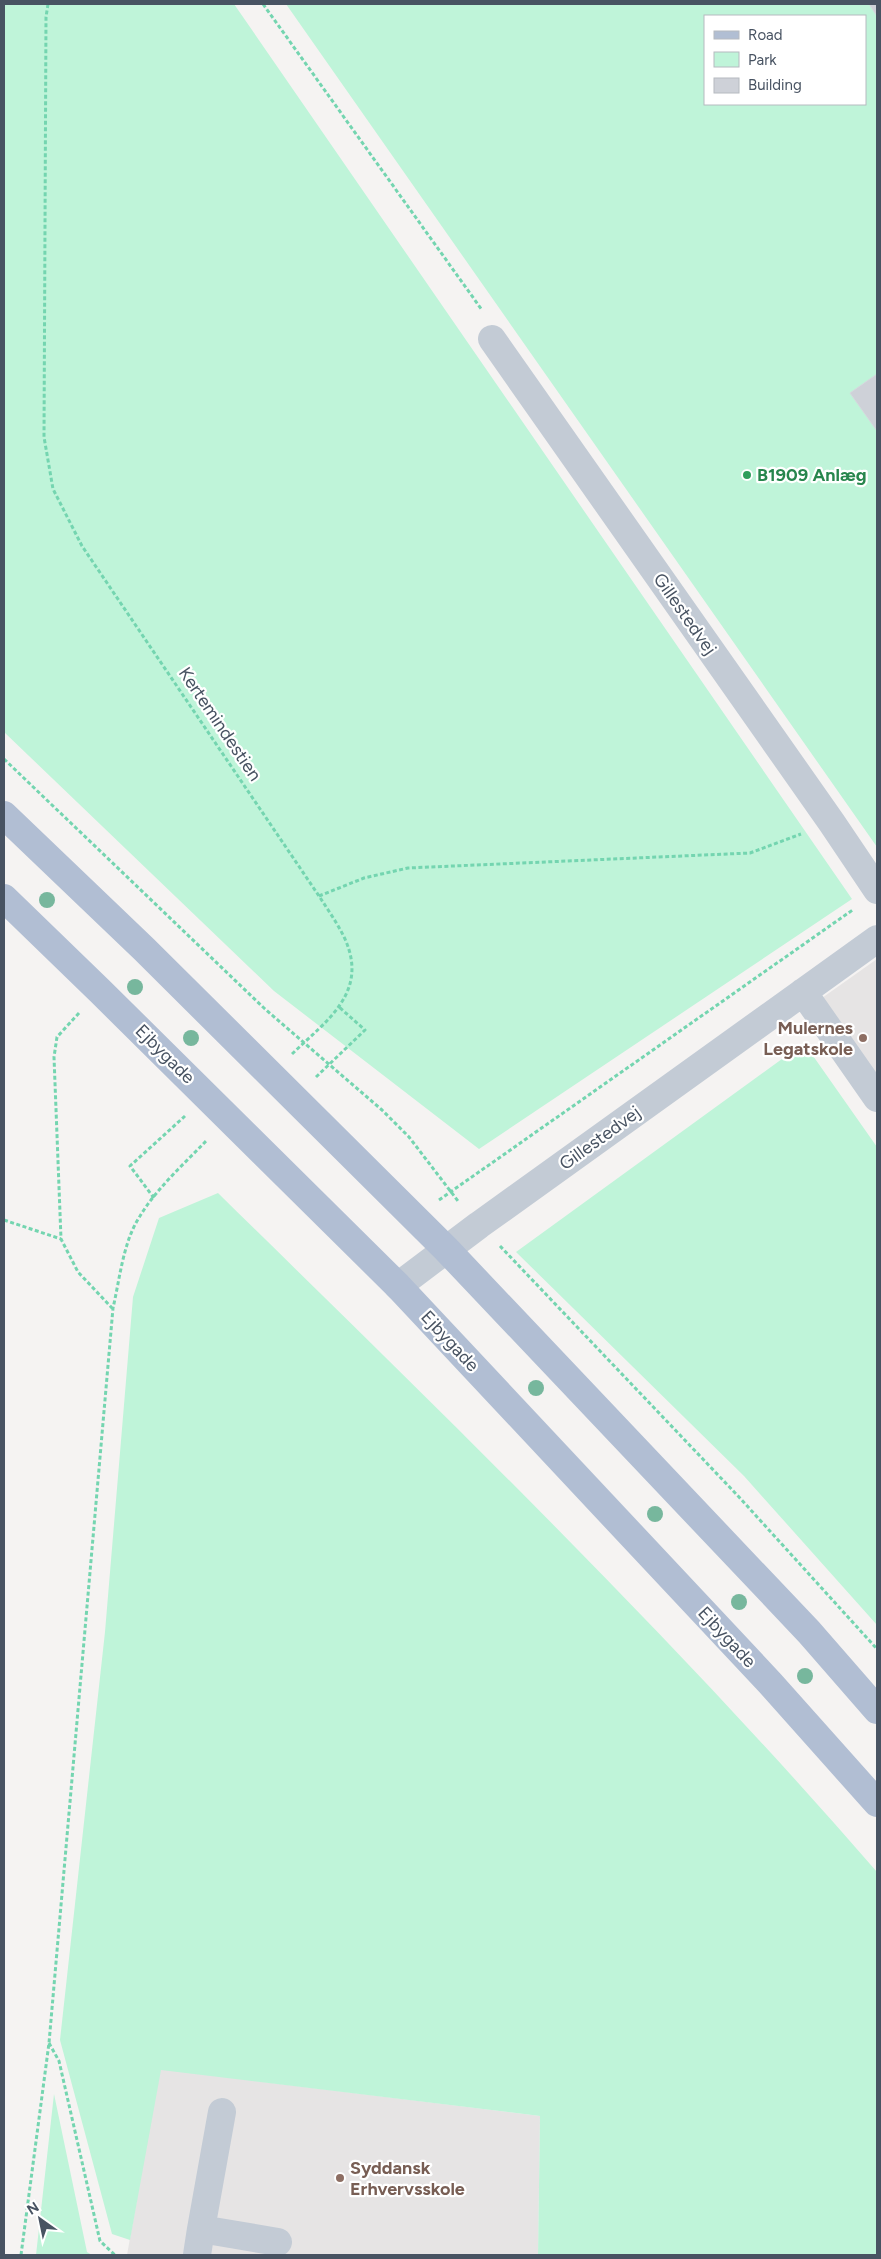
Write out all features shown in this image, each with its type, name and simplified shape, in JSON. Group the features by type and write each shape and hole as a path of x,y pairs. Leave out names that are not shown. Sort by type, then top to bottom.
{"main road":[{"path":"4,815 144,948 446,1249 802,1625 877,1710"},
{"name":"Ejbygade","path":"4,898 100,990 398,1286 770,1683 877,1803"}],"street":[{"name":"Gillestedvej","path":"489,329 832,823 869,897"},
{"name":"Gillestedvej","path":"398,1286 479,1225 877,939"},
{"path":"803,992 877,1098"},
{"path":"197,2255 222,2112"},
{"path":"201,2229 278,2242"}],"path":[{"name":"Kertemindestien","path":"48,4 46,17 44,437 53,489 82,546 319,896 345,940 352,965 350,991 339,1007 324,1022"},
{"path":"263,4 489,329"},
{"path":"4,759 265,1009 382,1110 409,1137 450,1192 479,1225 739,1497 877,1649"},
{"path":"319,896 364,878 408,868 750,853 832,823"},
{"path":"414,1218 869,897"},
{"path":"100,990 57,1037 54,1057 61,1239 78,1272 113,1308"},
{"path":"329,1066 365,1030 339,1007"},
{"path":"154,1198 130,1166 166,1132"},
{"path":"21,2255 49,2042 113,1308 127,1245 140,1216 175,1172"},
{"path":"4,1220 61,1239"},
{"path":"49,2042 60,2061 100,2241 115,2255"}],"shaded area":[{"name":"Mulernes Legatskole","path":"877,959 877,1077 822,998"},
{"name":"Syddansk Erhvervsskole","path":"160,2069 540,2116 538,2255 127,2255"}],"green space":[{"path":"4,4 234,4 852,899 479,1149 274,991 4,732"},
{"name":"B1909 Anlæg","path":"286,4 877,4 877,847"},
{"path":"804,1043 877,1147 877,1625 744,1476 516,1252"},
{"path":"218,1193 471,1442 637,1610 798,1783 877,1872 877,2255 538,2255 540,2116 161,2070 130,2240 112,2234 60,2040 105,1632 133,1297 159,1218"},
{"path":"54,2094 87,2252 92,2255 36,2255"}],"building":[{"path":"869,4 877,4 877,16"},
{"path":"877,374 877,431 850,393"}],"place":[{"name":"B1909 Anlæg","path":"747,475"},
{"name":"Mulernes Legatskole","path":"863,1038"},
{"name":"Syddansk Erhvervsskole","path":"340,2178"}]}
